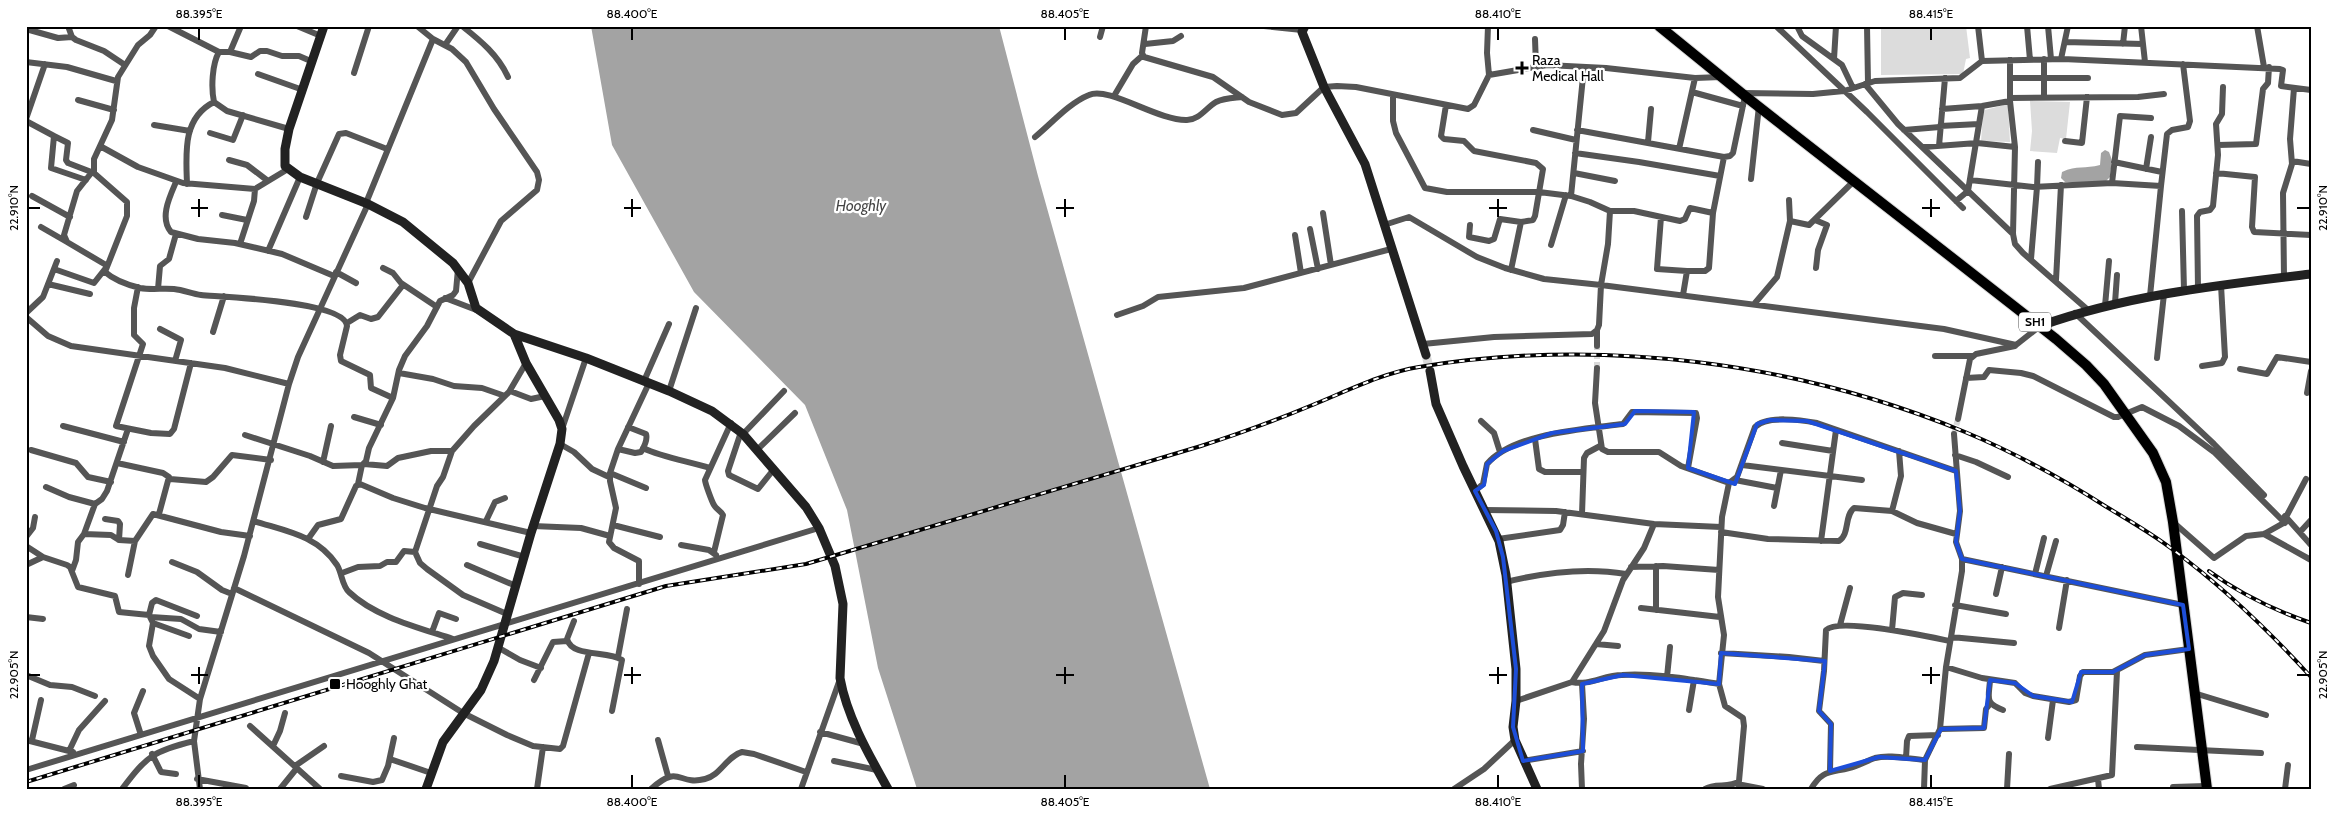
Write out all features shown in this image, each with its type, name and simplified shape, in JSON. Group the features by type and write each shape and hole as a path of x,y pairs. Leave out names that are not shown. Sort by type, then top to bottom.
{"main road":[{"name":"SH1","path":"1659,26 1722,77 1743,98 1759,106 2040,326 2095,373 2125,414 2162,470 2170,498 2206,787"}],"street":[{"path":"68,26 72,37"},
{"path":"67,242 64,235 77,191 93,172 94,159 114,110 116,81 138,45 150,35 156,26"},
{"path":"168,26 219,52 230,52 251,57 260,51 268,51 282,56 299,56 313,62"},
{"path":"230,52 242,26"},
{"path":"298,26 321,36"},
{"path":"324,26 289,129 284,160 288,170 300,177 367,204 410,226 458,268 468,283 474,302 481,312"},
{"path":"354,73 369,26"},
{"path":"417,26 466,62 494,109 536,172 539,180 537,190 532,196 500,221 468,283"},
{"path":"445,45 460,26 493,52 508,76"},
{"path":"1100,37 1103,26"},
{"path":"1114,96 1133,64 1143,55 1146,26"},
{"path":"1264,26 1303,27 1324,87 1365,164 1426,355"},
{"path":"1143,55 1213,77 1249,102 1273,113 1289,115 1305,107 1324,87 1356,87 1462,109 1472,108 1489,75 1487,53 1488,26"},
{"path":"1776,26 1963,208"},
{"path":"1797,26 1802,36 1834,59 1846,72 1853,88"},
{"path":"1834,59 1836,26"},
{"path":"1867,26 1866,84 1904,130 1924,147 2012,234 2018,248 2088,310"},
{"path":"1978,26 1982,61"},
{"path":"2027,26 2030,60"},
{"path":"2044,97 2048,26"},
{"path":"2061,59 2068,26"},
{"path":"2123,44 2125,26"},
{"path":"2141,26 2145,62"},
{"path":"2218,145 2256,144 2263,90 2268,83 2257,26"},
{"path":"26,29 58,38 72,37 104,51 125,65"},
{"path":"1145,44 1172,41 1181,36"},
{"path":"200,789 194,741 200,699 250,536 289,384 298,357 367,204 387,149 433,39"},
{"path":"1535,40 1536,66"},
{"path":"2065,42 2143,44"},
{"path":"219,52 214,69 214,102 221,109 289,129"},
{"path":"1692,92 1743,98 1813,94 1844,91 1866,84 1889,80 1960,78 1982,61 2047,59 2266,67 2282,69 2281,86 2311,90"},
{"path":"2010,60 2010,99 2015,147 2012,234"},
{"path":"26,62 67,67 116,81"},
{"path":"45,64 26,120 69,145 66,160 68,163 93,172 127,202 128,208 127,216 105,267 94,282 54,269"},
{"path":"2150,296 2162,172 2168,131 2184,129 2189,125 2183,64"},
{"path":"1489,75 1536,66 1584,67 1695,78 1722,77"},
{"path":"1551,245 1574,173 1584,67"},
{"path":"258,74 303,90"},
{"path":"1679,150 1695,78"},
{"path":"1939,146 1945,78"},
{"path":"2010,78 2088,78"},
{"path":"2198,288 2196,216 2200,212 2212,209 2218,145 2216,124 2222,114 2223,87"},
{"path":"2284,277 2284,184 2292,161 2290,139 2294,88"},
{"path":"1035,137 1088,95 1099,92 1114,96 1153,113 1188,120 1196,118 1217,102 1242,96"},
{"path":"1942,109 1982,106 2010,99 2044,97 2138,98 2164,94"},
{"path":"1393,95 1393,121 1396,133 1425,188 1452,192 1539,192 1568,196 1590,202 1610,211 1634,211 1683,220 1690,208 1713,213"},
{"path":"2065,141 2082,143 2087,97"},
{"path":"1577,130 1648,142 1679,150 1724,157 1730,156 1733,153 1743,98"},
{"path":"78,100 114,110"},
{"path":"187,184 186,151 190,131 199,111 214,102"},
{"path":"1446,105 1442,138 1467,142 1474,151 1542,166 1544,172 1534,219 1521,222 1500,219 1494,239 1489,241 1469,237 1470,225"},
{"path":"1751,179 1759,106"},
{"path":"1956,201 1968,191 1982,106"},
{"path":"1648,142 1651,109"},
{"path":"210,133 233,140 243,116"},
{"path":"2112,183 2120,116 2151,118"},
{"path":"1904,130 1980,124"},
{"path":"154,125 190,131"},
{"path":"1533,130 1576,140"},
{"path":"306,217 317,183 341,133 387,149"},
{"path":"54,136 51,168 86,180"},
{"path":"2146,169 2151,137"},
{"path":"1924,147 1977,143 2015,147"},
{"path":"100,146 138,167 176,182 187,184 255,189 288,170"},
{"path":"1576,154 1670,166 1720,176"},
{"path":"1661,217 1657,268 1686,271 1707,270 1709,268 1713,213 1724,157"},
{"path":"229,160 247,165 268,181"},
{"path":"2292,161 2311,164"},
{"path":"2031,259 2038,162"},
{"path":"2114,162 2162,172"},
{"path":"1574,173 1615,181"},
{"path":"2216,173 2255,177 2252,231 2256,233 2283,232 2311,235"},
{"path":"268,251 300,177"},
{"path":"1790,221 1807,226 1855,180"},
{"path":"1970,180 2037,187 2112,183 2161,186"},
{"path":"176,182 168,202 166,222 167,227 176,234 198,239 240,244 282,254 356,282"},
{"path":"2056,280 2061,185"},
{"path":"240,244 254,201 255,189"},
{"path":"32,196 70,217"},
{"path":"1754,304 1777,277 1790,221 1789,200"},
{"path":"1597,346 1601,285 1608,244 1610,211"},
{"path":"2182,211 2184,290"},
{"path":"1323,213 1331,265"},
{"path":"222,215 247,220"},
{"path":"1384,225 1405,217 1413,219 1477,257 1511,270 1544,278 1944,329 2016,346"},
{"path":"1815,220 1827,225 1818,250 1816,268"},
{"path":"1511,270 1521,222"},
{"path":"41,227 105,267 107,273 116,279 138,287 180,290 202,295 269,299 321,309 343,319 347,323"},
{"path":"1310,228 1318,269"},
{"path":"158,289 160,266 169,259 176,234"},
{"path":"1295,235 1301,273"},
{"path":"1117,315 1133,311 1158,297 1244,288 1391,249"},
{"path":"57,261 43,297 26,315 48,336 62,344 255,374 289,384"},
{"path":"2105,306 2109,261"},
{"path":"382,268 393,273 403,285 437,307"},
{"path":"308,539 318,526 341,519 358,484 369,448 393,398 405,356 427,326 437,307 456,291 458,268"},
{"path":"1683,295 1686,271"},
{"path":"1935,356 1972,356 2016,346 2040,326 2075,313 2150,296 2311,274"},
{"path":"2115,304 2117,275"},
{"path":"48,284 90,294"},
{"path":"393,398 371,388 370,375 341,361 340,355 347,323 360,315 372,319 378,317 403,285"},
{"path":"2202,366 2222,363 2225,357 2221,285"},
{"path":"138,287 134,308 134,335 143,344 116,426 164,435 170,434 174,430 191,363"},
{"path":"2157,358 2164,294"},
{"path":"213,332 224,296"},
{"path":"446,298 481,312 514,334 586,358 669,391 712,411 731,423 742,433 806,507 819,528 835,566 841,590 840,678 847,704 864,744 888,789"},
{"path":"669,391 696,308"},
{"path":"2075,313 2214,444 2287,520"},
{"path":"639,584 639,561 610,544 616,508 610,475 618,449 647,382 669,324"},
{"path":"26,326 37,326"},
{"path":"160,329 181,340 174,361"},
{"path":"1423,344 1494,337 1587,336 1597,330"},
{"path":"514,334 526,362 559,420 562,430"},
{"path":"1958,419 1972,356"},
{"path":"2240,369 2267,374 2277,357 2311,362"},
{"path":"426,789 444,742 481,690 499,648 504,624 532,529 586,358"},
{"path":"507,614 463,595 420,563 415,552 437,486 443,477 452,451 474,426 508,393 526,362"},
{"path":"1597,368 1598,427 1600,446 1604,451 1659,452 1688,468 1732,481 1778,488"},
{"path":"1966,378 1984,377 1989,370 2021,372 2048,382 2110,416 2118,417 2139,407 2145,407 2179,426 2214,452 2300,532 2311,545"},
{"path":"1430,371 1436,404 1498,539 1506,582 1515,654 1516,701 1513,727 1514,740 1537,789"},
{"path":"2307,393 2311,371"},
{"path":"399,373 433,379 454,386 482,388 531,399 545,396"},
{"path":"774,469 758,489 729,475 728,471 742,433 784,391"},
{"path":"757,450 795,412"},
{"path":"1475,491 1483,484 1486,464 1500,452 1560,431 1623,424 1632,412 1694,412 1697,418 1688,468"},
{"path":"354,417 381,425"},
{"path":"1737,784 1740,779 1744,720 1725,706 1719,684 1724,635 1718,607 1721,529 1732,481 1742,465 1755,427 1759,422 1798,420 1836,430 1956,471"},
{"path":"1481,421 1494,433 1500,452"},
{"path":"718,560 714,552 723,515 713,503 712,494 705,484 710,468 731,423"},
{"path":"63,426 124,442"},
{"path":"323,462 331,426"},
{"path":"618,449 636,453 641,452 644,448 647,438 646,434 628,427"},
{"path":"72,571 76,560 78,542 84,534 95,504 104,496 111,482 128,429"},
{"path":"1820,541 1836,430"},
{"path":"1924,789 1925,760 1939,732 1950,639 1962,571 1962,559 1956,547 1960,511 1954,434"},
{"path":"245,435 336,467 363,464 387,466 398,458 431,451 452,451"},
{"path":"1535,439 1539,469 1553,472 1584,472"},
{"path":"560,444 574,452 592,470 646,488"},
{"path":"1782,444 1833,451"},
{"path":"1582,514 1585,456 1600,446"},
{"path":"644,448 657,454 671,456 710,468"},
{"path":"31,450 76,463 88,477 111,482"},
{"path":"1892,512 1901,476 1898,451"},
{"path":"117,464 163,474 170,479 206,482 213,477 227,458 235,454 271,460"},
{"path":"1955,455 1976,462 2008,477"},
{"path":"1742,465 1862,480"},
{"path":"1774,506 1781,470"},
{"path":"159,514 170,479"},
{"path":"2173,522 2214,558 2246,536 2264,534 2287,520 2306,479"},
{"path":"358,484 430,509 486,521 532,529 580,528 610,536"},
{"path":"46,487 69,497 95,504"},
{"path":"486,521 495,502 505,498"},
{"path":"1485,510 1565,512 1654,524 1721,529 1768,538 1820,541 1842,540 1849,514 1854,508 1892,512 1917,523 1956,534"},
{"path":"1498,539 1560,530 1563,525 1565,512"},
{"path":"128,575 135,542 150,516 159,514 220,532 250,536"},
{"path":"26,537 33,528 35,517"},
{"path":"105,519 118,521 120,524 119,540"},
{"path":"2300,532 2311,520"},
{"path":"254,521 290,531 308,539 329,555 342,573 347,591 367,605 410,626 453,640"},
{"path":"613,524 660,537"},
{"path":"1572,682 1610,619 1626,574 1644,548 1654,524"},
{"path":"26,770 819,528"},
{"path":"84,534 111,535 119,540 135,542"},
{"path":"2264,534 2311,560"},
{"path":"2035,574 2044,538"},
{"path":"2046,576 2056,541"},
{"path":"480,544 525,557"},
{"path":"26,546 43,557 67,565 72,571 78,587 115,596 119,612 151,618 181,619 198,629 221,632"},
{"path":"681,546 714,552"},
{"path":"342,573 358,567 380,566 387,562 396,562 404,551 415,552"},
{"path":"26,565 43,557"},
{"path":"1962,559 2183,605"},
{"path":"172,562 197,572 222,590 233,591 383,661 463,713 524,743 556,750 563,746 590,653"},
{"path":"467,565 516,586"},
{"path":"1632,567 1656,566 1719,570"},
{"path":"1656,566 1656,610"},
{"path":"1996,594 2002,567"},
{"path":"1506,582 1561,571 1626,574"},
{"path":"2058,628 2067,580"},
{"path":"1840,625 1850,588"},
{"path":"1892,630 1894,600 1897,594 1922,596"},
{"path":"197,616 156,600 152,603 150,646 153,656 172,682 200,699"},
{"path":"1955,605 2006,614"},
{"path":"1641,608 1720,617"},
{"path":"618,657 627,609"},
{"path":"432,632 439,613 456,619"},
{"path":"26,617 43,619"},
{"path":"151,618 189,636"},
{"path":"566,641 574,621"},
{"path":"1830,771 1831,724 1830,720 1819,711 1826,630 1829,627 1840,625 1892,630 1950,639 2014,643"},
{"path":"534,680 553,642 566,641 583,652 618,657 622,662 612,711"},
{"path":"1596,644 1618,646"},
{"path":"1667,677 1670,647"},
{"path":"499,648 520,660 541,668"},
{"path":"1946,667 1990,680 2016,683 2028,694 2069,702 2074,701 2080,676 2083,672 2117,672 2145,655 2189,649"},
{"path":"1721,653 1824,661"},
{"path":"2053,788 2109,777 2114,772 2117,672"},
{"path":"26,675 50,685 72,687 94,696"},
{"path":"1516,701 1572,682 1582,684 1613,675 1667,677 1719,684"},
{"path":"801,789 840,678"},
{"path":"1689,710 1694,680"},
{"path":"1906,758 1909,736 1984,728 1986,709 1990,704 1990,680"},
{"path":"1582,684 1584,719 1582,789"},
{"path":"141,736 134,713 143,691"},
{"path":"2194,693 2266,715"},
{"path":"41,700 29,740 80,754"},
{"path":"2048,738 2053,700"},
{"path":"70,751 79,730 106,701"},
{"path":"1990,704 2003,710"},
{"path":"273,746 285,713"},
{"path":"250,726 317,787"},
{"path":"820,732 846,741 864,744"},
{"path":"341,776 379,782 384,777 394,738"},
{"path":"658,740 668,776"},
{"path":"1454,789 1484,769 1514,740"},
{"path":"122,789 141,763 152,754 194,741"},
{"path":"280,789 296,767 324,746"},
{"path":"537,789 543,747"},
{"path":"2137,747 2261,753"},
{"path":"1523,762 1583,750"},
{"path":"652,789 668,776 691,780 707,779 742,752 754,754 806,772"},
{"path":"152,754 161,772 176,774"},
{"path":"2007,789 2009,754"},
{"path":"1811,789 1817,778 1830,771 1852,767 1879,757 1925,760"},
{"path":"390,759 431,773"},
{"path":"834,762 877,770"},
{"path":"2285,789 2288,765"},
{"path":"198,779 246,788"},
{"path":"2098,779 2099,789"},
{"path":"1705,789 1710,786 1737,784 1763,789"},
{"path":"64,789 74,785"},
{"path":"2172,787 2206,787"}],"highlighted area":[{"path":"1635,411 1694,412 1688,468 1735,484 1757,424 1770,420 1807,421 1956,471 1960,511 1956,542 1962,559 2183,605 2189,649 2145,655 2113,672 2081,672 2072,702 2033,696 2015,683 1990,680 1984,728 1941,729 1925,760 1879,757 1830,771 1831,724 1819,711 1825,661 1721,653 1719,684 1623,675 1582,684 1583,751 1523,761 1513,727 1516,669 1503,557 1496,531 1475,491 1484,485 1487,464 1503,451 1552,433 1625,424"}],"shaded area":[{"path":"1881,26 1966,26 1970,58 1966,59 1963,74 1881,75"},
{"path":"2030,101 2070,102 2066,139 2060,138 2057,153 2030,151 2032,131"},
{"path":"2008,104 2010,142 1981,141 1985,110"}],"water":[{"name":"Hooghly","path":"591,26 999,26 1038,176 1210,789 917,789 878,668 847,510 805,405 694,292 612,145"},
{"path":"2105,150 2109,152 2112,160 2110,177 2105,182 2065,182 2061,178 2062,172 2067,170 2100,165 2101,153"}],"tunnel":[{"path":"1597,346 1597,368"},
{"path":"1426,355 1430,371"},
{"path":"1954,434 1958,419"}],"railway":[{"path":"26,782 666,586 806,564 1201,446 1296,412 1391,374 1419,367 1488,358 1557,355 1627,356 1696,362 1766,373 1834,388 1900,408 1965,432 2001,448 2054,476 2164,543 2209,578 2279,643 2311,677"},
{"path":"2209,571 2258,601 2311,623"}],"place":[{"name":"Raza Medical Hall","path":"1522,68"},
{"name":"Hooghly Ghat","path":"335,684"}]}
